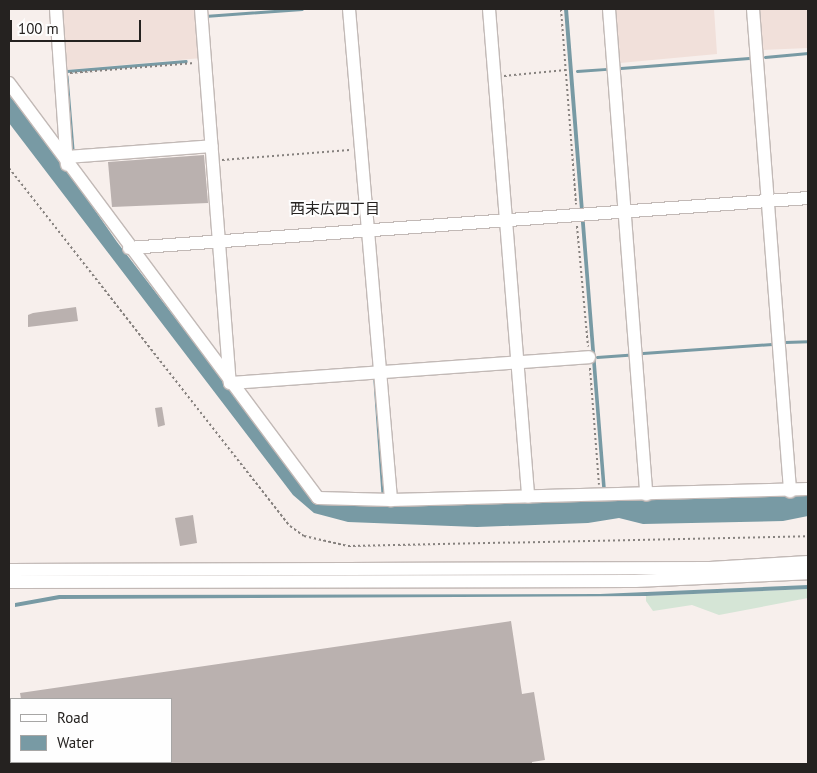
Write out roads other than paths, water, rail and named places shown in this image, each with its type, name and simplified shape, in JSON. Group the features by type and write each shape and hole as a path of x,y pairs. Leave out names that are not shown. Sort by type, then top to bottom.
{"street":[{"path":"56,9 67,161"},
{"path":"201,9 230,384"},
{"path":"349,9 380,372 387,500"},
{"path":"489,9 528,496"},
{"path":"609,9 646,495"},
{"path":"753,9 790,492"},
{"path":"9,83 230,384 318,498 387,500 790,492 808,489"},
{"path":"67,161 212,146"},
{"path":"129,248 808,198"},
{"path":"230,384 589,357"},
{"path":"9,570 710,568 808,562"},
{"path":"9,582 635,581 808,573"}],"water":[{"path":"564,9 568,9 606,491 808,493 808,516 783,521 643,524 619,518 588,523 477,527 348,522 314,513 293,495 9,123 9,95 55,153 117,242 310,494 382,502 373,375 376,375 388,502 603,498"},
{"path":"808,585 808,589 646,596 60,599 15,607 15,603 59,595 600,594"}],"waterway":[{"path":"205,16 302,9"},
{"path":"765,57 808,53"},
{"path":"621,68 749,58"},
{"path":"67,71 186,61"},
{"path":"577,71 607,69"},
{"path":"67,76 73,149"},
{"path":"785,342 808,341"},
{"path":"643,353 772,344"},
{"path":"597,357 628,355"}],"district":[{"name":"西末広四丁目","path":"335,209"}]}
